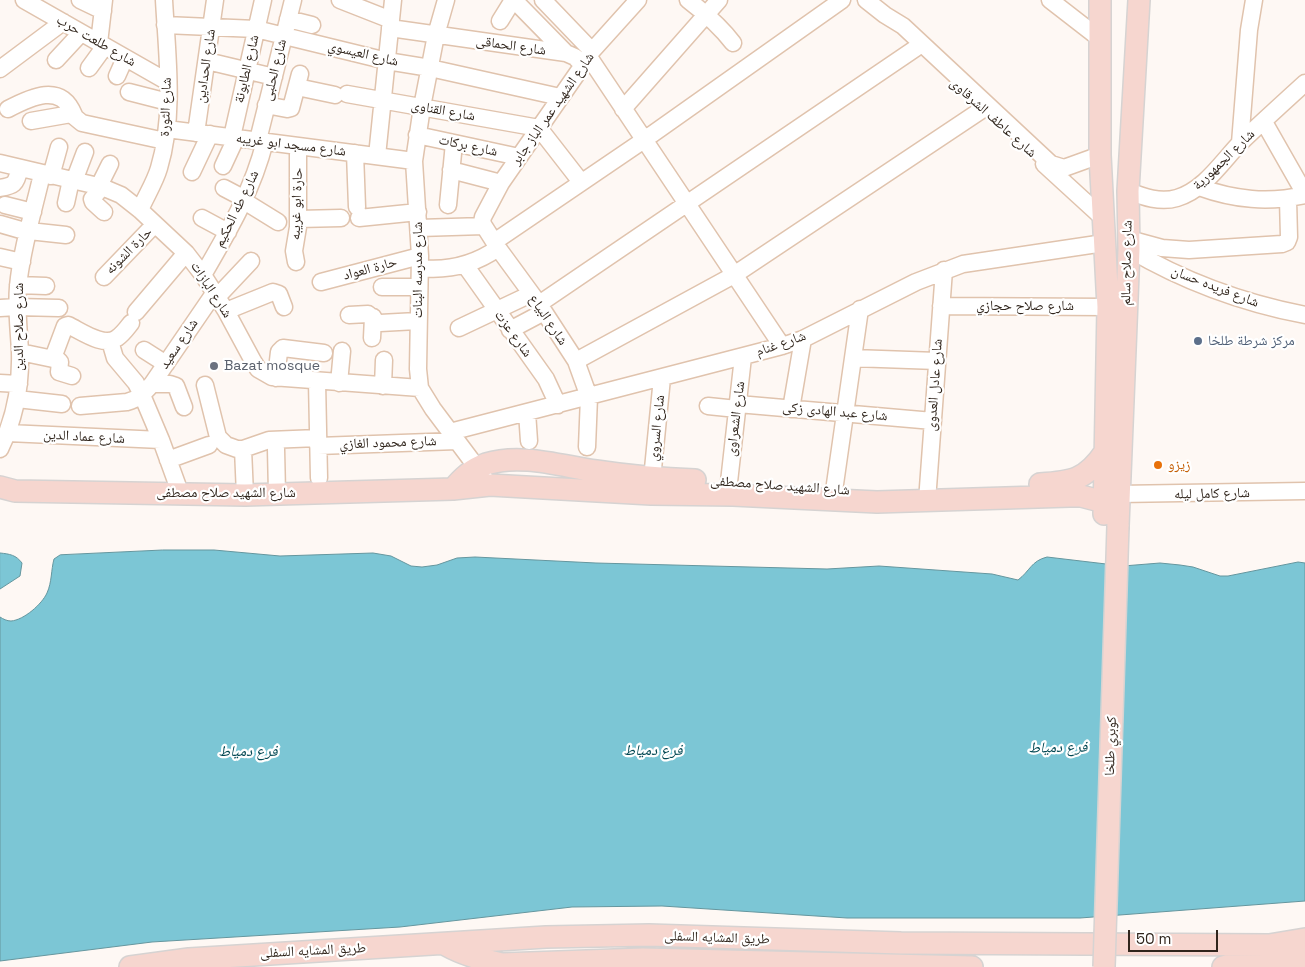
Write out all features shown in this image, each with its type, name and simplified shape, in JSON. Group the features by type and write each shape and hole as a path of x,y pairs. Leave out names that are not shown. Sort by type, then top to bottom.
{"main road":[{"name":"شارع صلاح سالم","path":"1100,0 1100,155 1108,307 1105,452 1112,498"},
{"path":"1100,106 1110,96 1115,0"},
{"path":"1128,0 1124,96 1128,104 1133,107"},
{"name":"شارع صلاح سالم","path":"1111,526 1129,244 1128,191 1139,0"},
{"name":"شارع الشهيد صلاح مصطفى","path":"0,487 15,491 245,495 453,489 490,485 651,494 733,494 878,502 927,495 1066,483 1080,478 1090,471 1105,452"},
{"name":"شارع الشهيد صلاح مصطفى","path":"453,489 464,476 477,468 488,464 518,460 652,479 729,482 834,491 927,495 1112,498"},
{"name":"كوبري طلخا","path":"1096,967 1111,526"},
{"name":"كوبري طلخا","path":"1104,967 1111,526"},
{"name":"طريق المشايه السفلى","path":"130,967 189,959 546,937 649,936 901,943 1269,945 1305,939"},
{"path":"443,944 481,960 502,964 644,959 706,964 972,967"},
{"path":"1223,967 1261,960 1305,958"}],"street":[{"path":"80,0 104,6 102,44 89,68"},
{"name":"شارع الثورة","path":"140,210 159,170 166,135 168,82 164,0"},
{"name":"شارع الحدادين","path":"192,172 203,133 206,61 216,0"},
{"name":"شارع الطابونة","path":"223,166 234,137 263,0"},
{"name":"شارع الحلبى","path":"261,141 266,105 293,0"},
{"name":"شارع الحماقى","path":"340,0 391,24 436,35 566,53 575,57 588,58"},
{"path":"377,156 393,0"},
{"name":"شارع مدرسه البنات","path":"446,0 436,35 417,135 414,161 420,262 418,369 420,388 490,485"},
{"path":"500,21 513,0 566,53"},
{"name":"شارع الشهيد عمر الباز جابر","path":"484,226 482,222 483,217 501,183 519,156 588,58 638,0"},
{"path":"688,0 707,14 733,43"},
{"path":"624,109 719,0"},
{"path":"420,262 435,270 465,265 488,255 496,245 581,182 644,140 842,0"},
{"name":"شارع عاطف الشرقاوى","path":"866,0 885,16 904,26 1052,164 1064,168 1100,155"},
{"path":"1050,0 1099,38"},
{"path":"1240,143 1249,30 1254,0"},
{"name":"شارع طلعت حرب","path":"35,3 63,22 168,82"},
{"path":"551,3 782,346"},
{"name":"شارع عاطف الشرقاوى","path":"885,16 891,25 1103,218"},
{"path":"288,19 312,25"},
{"path":"0,69 63,22"},
{"name":"شارع العيسوي","path":"166,25 256,29 387,61 430,68 560,97"},
{"path":"56,60 81,32"},
{"path":"510,330 538,303 916,48"},
{"path":"117,76 125,58"},
{"path":"206,61 274,77"},
{"name":"شارع القناوى","path":"266,105 289,109 292,106 298,80 341,95 383,100 539,128"},
{"name":"شارع الجمهورية","path":"1128,191 1158,200 1166,200 1185,195 1200,186 1240,143 1305,83"},
{"path":"129,92 168,102"},
{"path":"8,109 39,95 46,95 62,99 69,105 74,115"},
{"path":"576,361 734,275 983,109"},
{"path":"31,121 69,114 74,115"},
{"name":"شارع مسجد ابو غريبه","path":"74,115 82,123 166,135 203,133 414,161"},
{"path":"1200,186 1216,193 1243,199 1288,199 1305,194 1264,122"},
{"path":"539,128 581,182"},
{"name":"شارع بركات","path":"417,135 519,156"},
{"name":"شارع طه الحكيم","path":"203,275 245,200 261,158 261,141"},
{"path":"448,205 454,143"},
{"name":"حارة ابو غريبه","path":"296,262 294,251 294,208 298,146"},
{"name":"شارع صلاح الدين","path":"0,449 8,433 20,352 17,307 18,284 22,262 33,212 59,147"},
{"path":"66,203 72,180 85,152"},
{"path":"355,153 358,212 484,226"},
{"name":"شارع البازات","path":"0,163 100,186 121,196 140,210 186,253 203,275 220,300 258,369 276,378 420,388"},
{"path":"104,212 92,201 110,164"},
{"path":"0,188 12,186 15,183 20,168"},
{"path":"451,170 501,183"},
{"path":"224,188 278,222"},
{"path":"1129,244 1189,250 1282,244 1287,242 1289,237 1288,199"},
{"path":"5,205 33,212"},
{"path":"294,208 341,218"},
{"path":"202,218 228,232"},
{"path":"0,224 29,232 66,235"},
{"name":"حارة الشونه","path":"104,277 155,224"},
{"name":"شارع البياع","path":"484,226 576,361 589,397"},
{"name":"شارع غنام","path":"454,436 527,412 782,346 803,338 944,270 963,264 1104,243"},
{"name":"شارع فريده حسان","path":"1129,244 1156,264 1211,288 1252,302 1305,316"},
{"path":"53,358 65,326 104,341 116,339 186,253"},
{"path":"0,257 22,262"},
{"name":"شارع سعيد","path":"147,390 166,364 251,261"},
{"name":"حارة العواد","path":"321,282 420,262"},
{"name":"شارع عزت","path":"465,265 546,379 558,404"},
{"name":"شارع عادل العدوى","path":"927,495 944,270"},
{"path":"18,284 46,286"},
{"path":"382,287 419,287"},
{"path":"220,300 273,292 279,294 284,307"},
{"path":"459,328 496,310 538,303"},
{"name":"شارع صلاح حجازي","path":"941,306 1108,307"},
{"path":"0,308 59,308"},
{"path":"834,491 860,309"},
{"path":"349,314 368,314 380,323 418,321"},
{"path":"372,338 373,317"},
{"path":"791,408 803,338"},
{"path":"110,341 115,358 136,383 147,390 161,440 181,494"},
{"path":"276,378 279,352 283,348 324,353"},
{"path":"144,350 166,364"},
{"path":"339,383 342,351"},
{"path":"20,352 60,361 60,373 72,376"},
{"name":"شارع الشعراوى","path":"729,482 743,357"},
{"path":"853,358 937,361"},
{"path":"383,386 384,360"},
{"name":"شارع السروي","path":"652,479 662,378"},
{"path":"317,381 319,478"},
{"path":"0,383 13,401 62,404"},
{"path":"80,406 128,402 135,400 147,390 170,384 176,386 184,407"},
{"path":"205,386 218,437 226,445 243,449 245,495"},
{"path":"587,447 589,397"},
{"name":"شارع عبد الهادى زكى","path":"708,406 791,408 933,421"},
{"path":"527,412 529,442"},
{"name":"شارع عماد الدين","path":"8,433 161,440"},
{"name":"شارع محمود الغازي","path":"243,449 269,440 318,442 454,436"},
{"path":"168,460 209,446"},
{"path":"276,449 277,493"},
{"name":"شارع كامل ليله","path":"1112,498 1305,491"}],"water":[{"name":"فرع دمياط","path":"163,550 214,550 280,556 373,553 391,556 411,566 422,567 437,565 457,558 475,557 596,563 827,569 879,566 992,574 1018,580 1037,561 1047,557 1123,566 1160,563 1180,565 1193,567 1220,576 1298,562 1305,563 1305,901 1080,918 847,918 662,906 572,907 400,927 152,942 0,961 0,617 8,621 16,620 27,615 37,606 49,589 54,559 60,555"},
{"path":"0,553 12,555 22,563 20,576 0,589"}],"place":[{"name":"مركز شرطة طلخا","path":"1198,341"},
{"name":"Bazat mosque","path":"214,366"},
{"name":"زيزو","path":"1158,465"}]}
